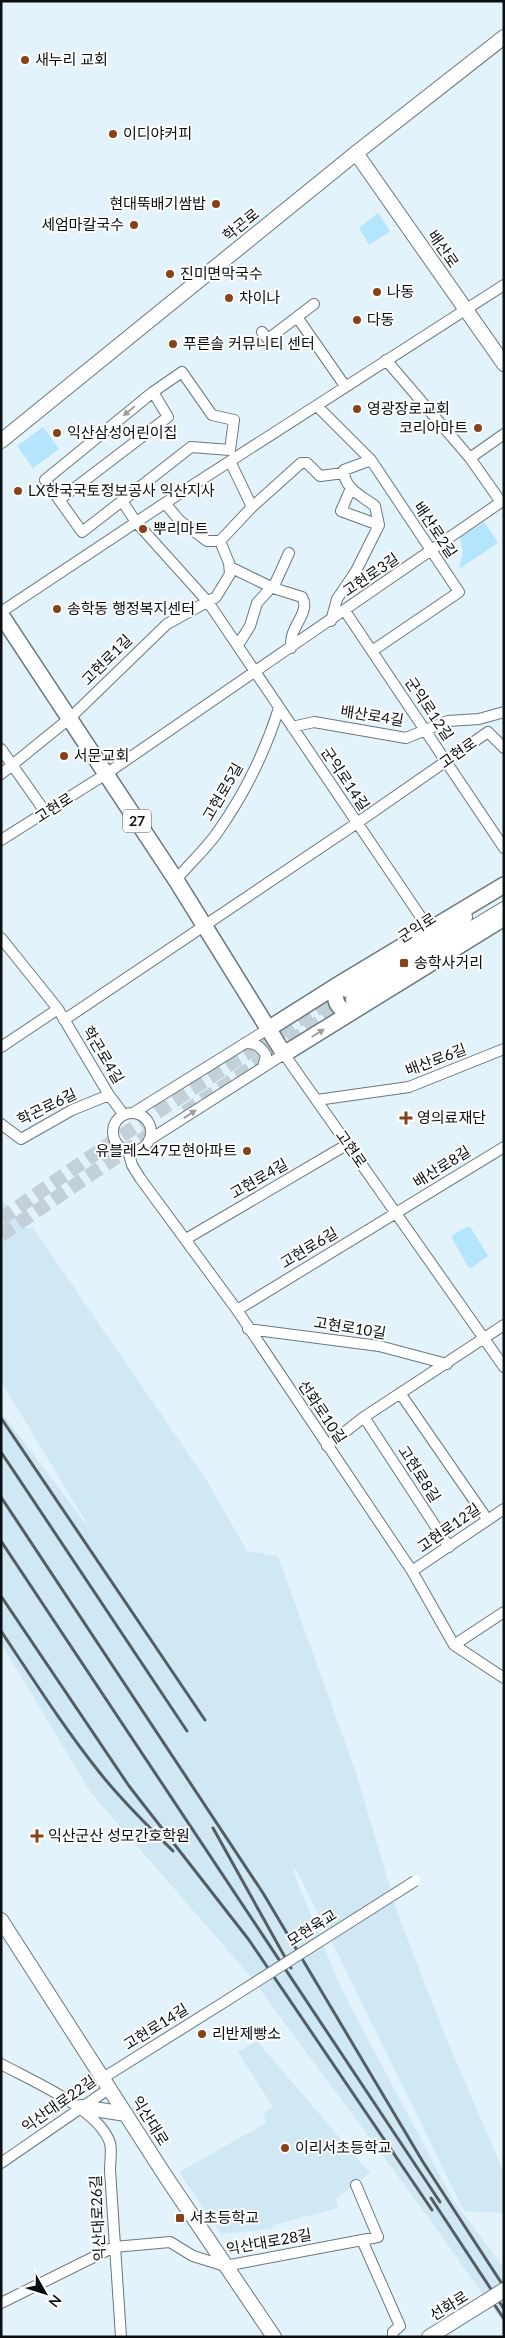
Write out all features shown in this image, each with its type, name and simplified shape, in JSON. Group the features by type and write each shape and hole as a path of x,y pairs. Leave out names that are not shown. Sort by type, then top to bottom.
{"main road":[{"name":"고현로","path":"1,614 176,880 284,1054"},
{"path":"284,1054 347,997 429,929 504,885"},
{"path":"268,1029 347,997 504,918"}],"street":[{"name":"학곤로","path":"1,441 356,153 504,37"},
{"name":"배산로","path":"356,153 504,364"},
{"path":"1,614 165,503 504,285"},
{"path":"262,332 268,339 314,304"},
{"path":"297,317 345,386"},
{"name":"고현로3길","path":"106,774 331,621 501,502 470,458 386,360"},
{"path":"182,372 212,416 234,420 230,450 191,446 82,532 45,480 153,392 182,372"},
{"path":"59,500 168,417 153,392"},
{"name":"배산로2길","path":"318,406 370,460 458,592 372,651"},
{"path":"470,458 504,434"},
{"path":"331,621 337,599 356,571 379,525 375,506 350,488 344,479 344,470 370,460"},
{"path":"230,461 252,507"},
{"path":"165,503 179,520 207,542 220,541 252,507 300,463 307,463 320,476 344,473"},
{"path":"350,488 341,512 379,525"},
{"name":"군익로14길","path":"122,501 136,522 208,602 429,929"},
{"path":"220,541 230,566 271,587 302,597 304,601 303,612 291,636 291,648"},
{"path":"238,645 250,626 257,603 271,587 289,553"},
{"name":"고현로1길","path":"70,718 167,624 216,597 230,574 230,566"},
{"name":"군익로12길","path":"345,611 504,848"},
{"name":"고현로5길","path":"176,880 217,834 268,743 279,708"},
{"name":"배산로4길","path":"292,727 314,722 406,738 448,721 479,719 504,712"},
{"path":"1,774 70,718"},
{"name":"고현로","path":"64,1020 357,823 488,732 504,748"},
{"path":"1,749 46,813"},
{"name":"고현로","path":"1,840 106,774"},
{"name":"군익로","path":"347,997 504,893"},
{"name":"군익로","path":"347,997 504,909"},
{"name":"학곤로4길","path":"1,938 58,1009 109,1095 129,1114"},
{"path":"1,1047 58,1009"},
{"path":"268,1029 116,1121 113,1132 117,1144 128,1151 140,1149 149,1140 284,1054"},
{"path":"245,1043 261,1047 266,1055 263,1068"},
{"name":"배산로6길","path":"317,1100 409,1087 504,1049"},
{"name":"고현로","path":"284,1054 504,1367"},
{"name":"학곤로6길","path":"1,1124 21,1139 72,1110 109,1095"},
{"path":"129,1114 144,1118 148,1122 151,1128 149,1140"},
{"name":"고현로4길","path":"186,1239 348,1144"},
{"name":"배산로8길","path":"396,1213 504,1147"},
{"name":"선화로10길","path":"128,1151 136,1171 237,1310 326,1446 412,1572 454,1645 504,1678"},
{"name":"고현로6길","path":"237,1310 396,1213"},
{"path":"326,1446 364,1417 504,1326"},
{"name":"고현로10길","path":"248,1329 378,1346 447,1364"},
{"name":"고현로8길","path":"400,1393 487,1519"},
{"name":"고현로8길","path":"364,1417 449,1547"},
{"name":"고현로12길","path":"412,1572 504,1509"},
{"path":"454,1645 504,1612"},
{"name":"모현육교","path":"226,2001 415,1881"},
{"name":"익산대로","path":"1,1920 225,2266 274,2337"},
{"name":"고현로14길","path":"106,2083 226,2001"},
{"name":"익산대로26길","path":"1,2064 81,2107 94,2119 110,2143 114,2247 121,2337"},
{"name":"익산대로22길","path":"1,2163 81,2107 106,2083"},
{"path":"81,2107 126,2114"},
{"path":"356,2185 378,2236 362,2240 400,2326 393,2332 393,2337"},
{"name":"익산대로28길","path":"114,2247 170,2242 193,2256 225,2266 362,2240"},
{"path":"1,2304 114,2247"},
{"name":"선화로","path":"429,2337 504,2290"}],"shaded area":[{"path":"378,213 390,231 369,245 359,228"},
{"path":"43,427 59,449 33,468 17,446"},
{"path":"484,522 498,543 459,569 463,551 460,537"},
{"path":"1,1198 24,1228 33,1228 207,1481 247,1551 278,1556 356,1773 399,1917 443,2030 504,2173 504,2213 464,2211 292,1864 296,1879 342,1990 453,2200 504,2268 504,2324 428,2217 250,1976 91,1793 1,1643 1,1412 92,1532 1,1381"},
{"path":"468,1226 488,1256 471,1268 468,1267 452,1238 453,1235"},
{"name":"이리서초등학교","path":"257,2041 370,2173 336,2199 338,2208 273,2225 272,2229 221,2234 179,2172 266,2123 264,2113 273,2107 238,2052"}],"tunnel":[{"path":"1,1219 171,1103 344,992"},
{"path":"185,1112 350,1002"},
{"path":"1,1235 158,1129"}],"railway":[{"path":"1,1418 205,1720"},
{"path":"1,1452 187,1731"},
{"path":"1,1497 263,1893 423,2162 504,2287"},
{"path":"1,1541 440,2202"},
{"path":"1,1596 129,1786 249,1940 432,2210"},
{"path":"1,1631 61,1721 100,1773 126,1803 173,1851"},
{"path":"213,1828 291,1968"},
{"path":"431,2198 504,2309"},
{"path":"494,2304 504,2319"}],"place":[{"name":"새누리 교회","path":"25,60"},
{"name":"이디야커피","path":"113,134"},
{"name":"현대뚝배기쌈밥","path":"216,204"},
{"name":"세엄마칼국수","path":"134,225"},
{"name":"진미면막국수","path":"170,274"},
{"name":"나동","path":"377,292"},
{"name":"차이나","path":"229,298"},
{"name":"다동","path":"357,320"},
{"name":"푸른솔 커뮤니티 센터","path":"173,344"},
{"name":"영광장로교회","path":"357,409"},
{"name":"코리아마트","path":"478,428"},
{"name":"익산삼성어린이집","path":"57,433"},
{"name":"LX한국국토정보공사 익산지사","path":"18,491"},
{"name":"뿌리마트","path":"143,529"},
{"name":"송학동 행정복지센터","path":"57,609"},
{"name":"서문교회","path":"64,756"},
{"name":"송학사거리","path":"404,963"},
{"name":"영의료재단","path":"406,1118"},
{"name":"유블레스47모현아파트","path":"247,1151"},
{"name":"익산군산 성모간호학원","path":"37,1836"},
{"name":"리반제빵소","path":"202,2034"},
{"name":"이리서초등학교","path":"285,2148"},
{"name":"서초등학교","path":"180,2218"}]}
